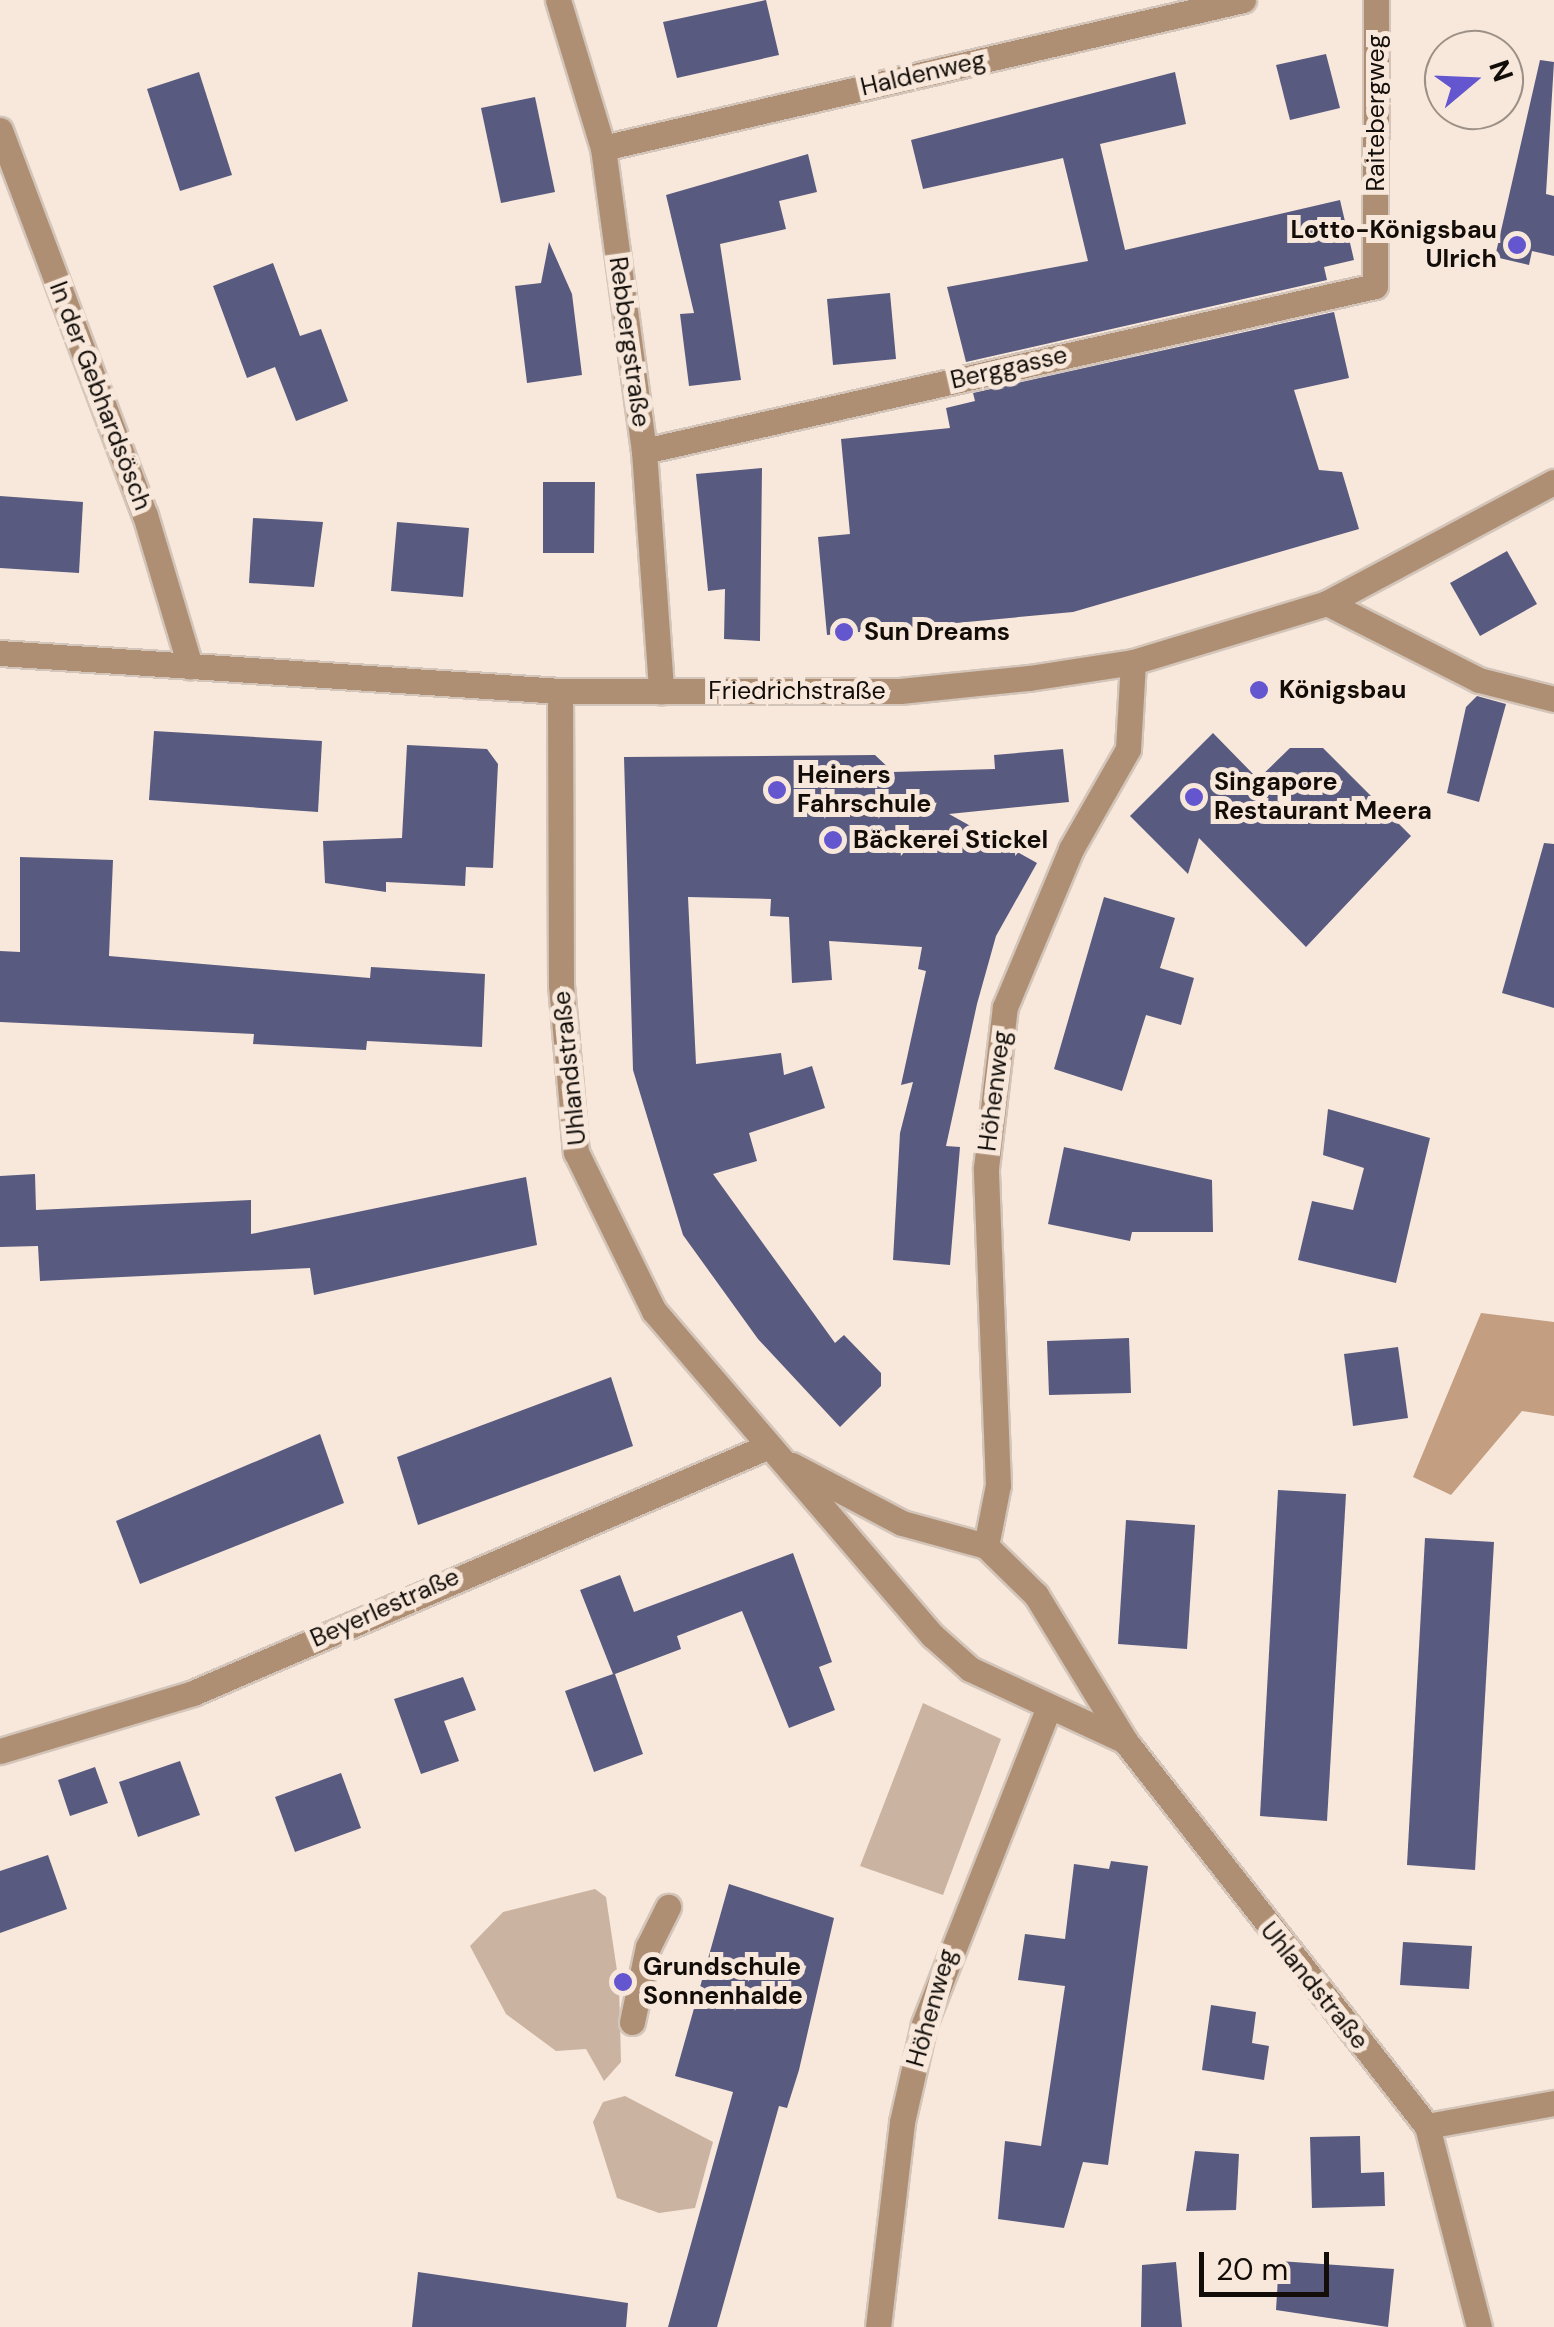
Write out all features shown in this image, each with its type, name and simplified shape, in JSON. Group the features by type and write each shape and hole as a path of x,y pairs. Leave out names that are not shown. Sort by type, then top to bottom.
{"street":[{"name":"Rebbergstraße","path":"558,0 603,148 644,451 661,691"},
{"name":"Haldenweg","path":"603,148 1243,0"},
{"name":"Raitebergweg","path":"1374,286 1376,0"},
{"name":"In der Gebhardsösch","path":"0,130 145,515 190,666"},
{"name":"Berggasse","path":"644,451 1374,286"},
{"name":"Friedrichstraße","path":"0,653 560,691 900,691 1133,662 1327,603 1554,482"},
{"path":"1327,603 1479,680 1554,699"},
{"name":"Höhenweg","path":"986,1546 998,1486 986,1168 1005,1007 1070,849 1128,748 1133,662"},
{"name":"Uhlandstraße","path":"560,691 561,984 576,1152 654,1311 764,1448 933,1636 970,1669 1125,1741"},
{"name":"Uhlandstraße","path":"764,1448 902,1522 986,1546 1036,1596 1125,1741 1427,2126"},
{"name":"Beyerlestraße","path":"0,1751 193,1694 764,1448"},
{"name":"Höhenweg","path":"878,2327 902,2122 924,2024 1049,1706"},
{"path":"632,2022 648,1947 668,1908"},
{"path":"1479,2327 1427,2126 1554,2104"}],"shaded area":[{"path":"1481,1313 1554,1322 1554,1416 1522,1411 1451,1495 1413,1477"},
{"path":"923,1703 1001,1739 943,1895 860,1866"},
{"path":"595,1889 606,1897 619,1984 621,2062 604,2081 586,2049 556,2051 506,2014 470,1946 503,1912"},
{"path":"625,2096 713,2142 695,2208 659,2213 617,2198 593,2122 603,2102"}],"building":[{"path":"766,0 779,55 677,78 663,22"},
{"path":"1326,54 1340,108 1290,120 1276,65"},
{"path":"1540,60 1554,62 1546,194 1554,196 1554,256 1532,251 1529,265 1495,257"},
{"path":"199,72 232,175 180,191 147,89"},
{"path":"1175,72 1186,124 1100,144 1125,250 1340,200 1354,260 1324,267 1327,280 966,362 947,287 1088,261 1063,158 923,189 911,140"},
{"path":"535,97 555,192 501,203 481,108"},
{"path":"808,154 817,192 779,201 786,229 720,244 741,380 689,386 680,314 694,313 666,195"},
{"path":"549,242 572,294 582,375 527,383 515,286 541,283"},
{"path":"273,263 300,336 321,329 348,401 296,421 275,367 247,378 213,286"},
{"path":"890,293 896,359 833,365 827,299"},
{"path":"1334,312 1349,378 1294,390 1319,470 1342,472 1359,529 1073,612 827,635 818,537 850,534 841,439 950,428 946,408 975,401 973,393"},
{"path":"762,468 760,641 724,639 725,589 708,591 696,474"},
{"path":"543,482 595,482 594,553 543,553"},
{"path":"0,496 83,502 79,573 0,568"},
{"path":"253,518 323,522 314,587 249,583"},
{"path":"397,522 469,528 463,597 391,591"},
{"path":"1507,551 1537,604 1480,636 1450,583"},
{"path":"1477,696 1506,704 1479,802 1447,793 1466,707"},
{"path":"154,731 322,741 318,812 149,800"},
{"path":"1213,733 1258,779 1290,748 1323,748 1411,836 1306,947 1199,838 1188,874 1130,816"},
{"path":"407,745 487,749 498,764 493,868 466,867 465,886 386,882 386,892 325,883 323,841 402,838"},
{"path":"1063,749 1069,802 949,814 1037,863 996,936 946,1146 960,1147 950,1265 893,1260 900,1133 913,1082 901,1085 926,971 918,969 922,947 829,941 832,980 792,983 789,917 770,916 771,899 688,897 696,1064 781,1053 784,1075 812,1066 825,1108 749,1133 757,1161 713,1174 835,1343 844,1335 881,1373 881,1386 840,1427 758,1339 683,1235 633,1070 624,757 875,755 893,772 995,769 994,755"},
{"path":"1544,843 1554,844 1554,1008 1502,993"},
{"path":"20,857 113,860 109,956 370,978 371,967 485,974 482,1047 367,1041 366,1050 253,1044 254,1034 0,1022 0,951 20,952"},
{"path":"1104,897 1175,918 1160,968 1194,978 1181,1025 1146,1015 1122,1091 1054,1069"},
{"path":"1328,1109 1430,1138 1396,1283 1298,1260 1312,1201 1353,1210 1364,1168 1323,1155"},
{"path":"1064,1147 1212,1180 1213,1232 1132,1232 1130,1241 1048,1224"},
{"path":"35,1174 36,1210 251,1200 251,1234 526,1177 537,1245 314,1295 310,1268 40,1281 38,1246 0,1247 0,1176"},
{"path":"1129,1338 1131,1393 1049,1395 1047,1341"},
{"path":"1398,1347 1408,1418 1353,1426 1344,1354"},
{"path":"611,1377 633,1446 418,1525 397,1457"},
{"path":"320,1434 344,1503 140,1584 116,1521"},
{"path":"1278,1490 1346,1494 1327,1821 1260,1816"},
{"path":"1126,1520 1195,1525 1187,1649 1118,1644"},
{"path":"1425,1538 1494,1542 1475,1870 1407,1865"},
{"path":"793,1553 832,1662 819,1667 835,1710 789,1728 742,1611 677,1636 681,1649 615,1674 643,1754 594,1772 565,1691 613,1674 580,1590 620,1575 634,1612"},
{"path":"463,1677 476,1710 444,1721 459,1761 421,1774 394,1699"},
{"path":"180,1761 200,1815 138,1837 119,1782"},
{"path":"95,1767 108,1803 70,1816 58,1780"},
{"path":"341,1773 361,1828 295,1852 275,1797"},
{"path":"48,1855 67,1909 0,1933 0,1871"},
{"path":"1111,1861 1148,1866 1108,2165 1083,2162 1064,2228 998,2219 1005,2141 1041,2146 1065,1986 1018,1980 1025,1934 1065,1939 1074,1864 1109,1869"},
{"path":"729,1884 834,1918 799,2070 787,2108 779,2106 717,2327 668,2327 733,2092 675,2076"},
{"path":"1403,1942 1472,1946 1469,1989 1400,1985"},
{"path":"1211,2005 1256,2012 1252,2043 1269,2046 1264,2080 1202,2070"},
{"path":"1360,2136 1361,2173 1384,2172 1385,2206 1312,2208 1310,2137"},
{"path":"1195,2151 1239,2154 1236,2210 1186,2211"},
{"path":"1279,2261 1394,2269 1388,2327 1276,2310"},
{"path":"1176,2262 1182,2327 1141,2327 1142,2265"},
{"path":"418,2272 628,2303 626,2327 412,2327"}],"place":[{"name":"Lotto-Königsbau Ulrich","path":"1517,245"},
{"name":"Sun Dreams","path":"844,632"},
{"name":"Königsbau","path":"1259,690"},
{"name":"Heiners Fahrschule","path":"777,790"},
{"name":"Singapore Restaurant Meera","path":"1194,797"},
{"name":"Bäckerei Stickel","path":"833,840"},
{"name":"Grundschule Sonnenhalde","path":"623,1982"}]}
